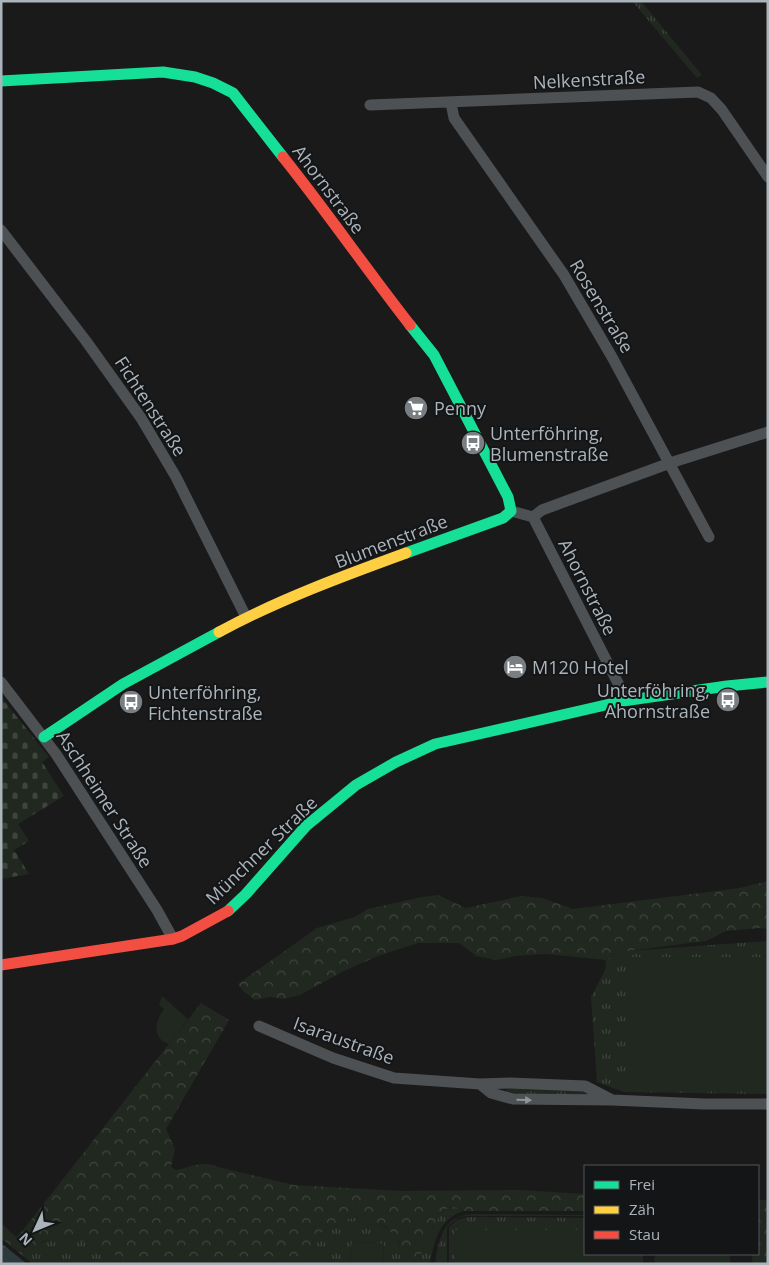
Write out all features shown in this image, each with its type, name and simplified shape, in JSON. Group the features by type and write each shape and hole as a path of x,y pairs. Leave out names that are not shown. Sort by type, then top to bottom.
{"street":[{"name":"Ahornstraße","path":"1,81 169,73 213,83 233,93 313,195 363,265 434,355 508,497 511,511"},
{"name":"Nelkenstraße","path":"370,106 698,92 711,98 722,110 768,177"},
{"name":"Rosenstraße","path":"451,102 454,118 564,275 612,357 709,537"},
{"name":"Fichtenstraße","path":"1,230 141,418 176,477 246,617"},
{"path":"511,511 533,518 542,510 670,463 768,432"},
{"name":"Blumenstraße","path":"44,737 123,684 246,617 360,570 498,520 511,511"},
{"name":"Ahornstraße","path":"533,518 622,689 623,701"},
{"name":"Aschheimer Straße","path":"1,682 44,737 157,910 173,939"},
{"name":"Münchner Straße","path":"1,965 173,939 190,932 226,912 246,894 306,826 356,785 396,762 435,744 623,701 768,682"},
{"name":"Isaraustraße","path":"259,1026 333,1058 394,1078 480,1084 510,1083 585,1086 612,1100"},
{"name":"Isaraustraße","path":"480,1084 491,1093 512,1099 768,1104"}],"green space":[{"path":"632,1 641,1 702,75 697,78"},
{"path":"1,697 49,757 42,762 64,796 18,824 29,841 14,850 29,874 1,879"},
{"path":"768,881 768,929 726,931 706,941 628,951 615,954 606,960 546,954 515,956 497,960 476,956 459,943 418,943 378,956 344,971 300,995 283,999 270,997 255,1000 243,991 238,984 317,928 355,917 368,909 422,897 438,895 466,908 521,896 542,898 573,909 740,888"},
{"path":"768,941 768,957 629,957 629,1086 768,1086 768,1094 624,1092 597,1082 591,997 605,970 606,960 615,954 628,951"},
{"path":"629,957 768,957 768,1086 629,1086"},
{"path":"162,996 188,1019 169,1044 159,1038 156,1029 158,1019 164,1009 159,1005"},
{"path":"201,1003 229,1020 166,1129 175,1149 171,1167 176,1170 207,1164 294,1185 402,1191 520,1190 584,1194 584,1211 463,1211 456,1207 450,1207 444,1211 434,1225 419,1264 401,1264 399,1242 386,1227 360,1217 341,1220 314,1240 309,1264 137,1264 79,1240 63,1237 51,1238 33,1246 24,1244 23,1256 1,1238 1,1223 16,1237"},
{"path":"509,1088 582,1089 591,1095 510,1096 505,1091"},
{"path":"759,1200 768,1200 768,1264 753,1264 751,1255 759,1255"},
{"path":"456,1207 463,1211 448,1219 443,1225 433,1247 430,1264 419,1264 426,1242 439,1217 448,1208"},
{"path":"474,1214 584,1215 584,1216 460,1217"},
{"path":"360,1217 378,1224 396,1237 401,1253 401,1264 383,1264 384,1244 352,1241 350,1264 309,1264 314,1240 341,1220"},
{"path":"459,1217 447,1227 447,1264 435,1264 438,1245 444,1230 449,1223"},
{"path":"470,1217 584,1218 584,1230 455,1230 455,1264 449,1264 449,1227 459,1219"},
{"path":"455,1230 584,1230 584,1255 643,1255 643,1264 455,1264"},
{"path":"63,1237 79,1240 137,1264 33,1264 23,1256 24,1244 42,1243 51,1238"},
{"path":"352,1241 384,1244 383,1264 350,1264"},
{"path":"655,1255 730,1255 730,1264 654,1264"}],"water":[{"path":"1,1243 27,1264 1,1264"}],"traffic: fast":[{"path":"1,81 163,72 195,77 233,93 283,157"},
{"path":"406,553 503,518 511,511 508,497 434,355 410,325"},
{"path":"44,737 123,684 219,632"},
{"path":"228,911 246,894 306,826 356,785 396,762 435,744 623,701 768,682"}],"traffic: slow":[{"path":"219,632 287,599 406,553"}],"traffic: jam":[{"path":"283,157 410,325"},
{"path":"1,965 173,939 228,911"}],"place":[{"name":"Penny","path":"416,408"},
{"name":"Unterföhring, Blumenstraße","path":"473,443"},
{"name":"M120 Hotel","path":"515,667"},
{"name":"Unterföhring, Ahornstraße","path":"728,700"},
{"name":"Unterföhring, Fichtenstraße","path":"131,702"}]}
